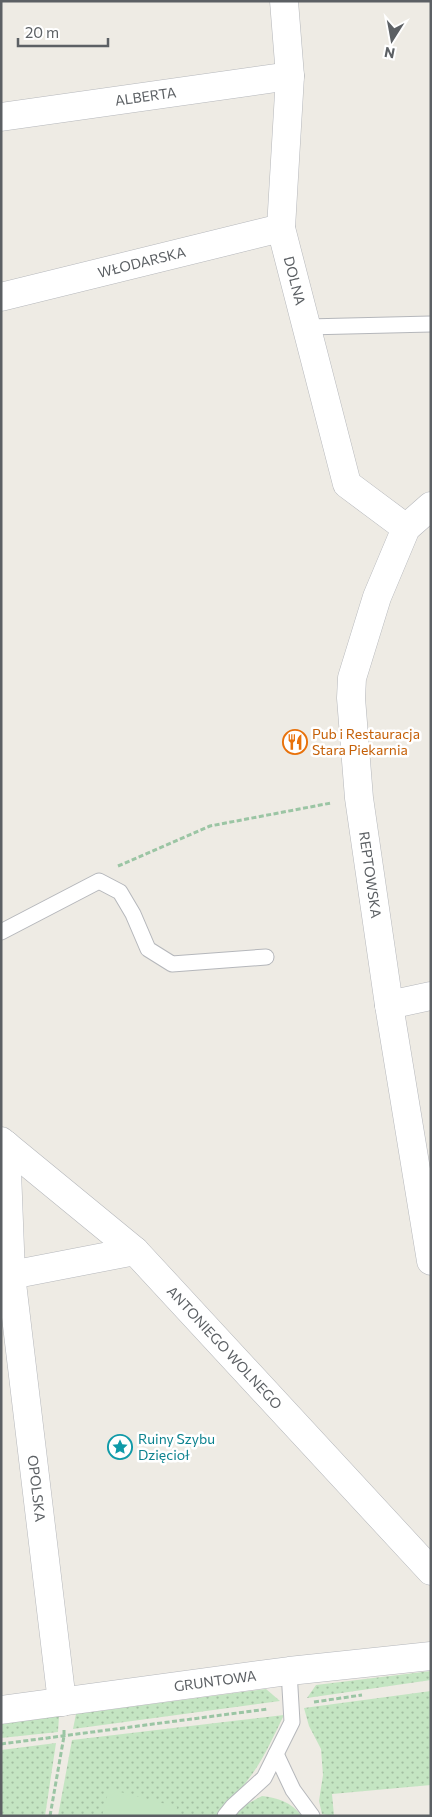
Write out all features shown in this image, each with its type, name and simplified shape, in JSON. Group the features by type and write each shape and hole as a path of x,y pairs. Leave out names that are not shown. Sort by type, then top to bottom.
{"street":[{"name":"DOLNA","path":"284,1 290,76 281,228 347,484 406,528"},
{"name":"ALBERTA","path":"1,117 290,76"},
{"name":"WŁODARSKA","path":"1,297 281,228"},
{"name":"REPTOWSKA","path":"431,506 406,528 377,597 352,678 351,698 359,798 389,1005 431,1261"},
{"path":"389,1005 431,996"},
{"name":"ANTONIEGO WOLNEGO","path":"4,1143 135,1251 431,1571"},
{"name":"OPOLSKA","path":"4,1143 11,1275 62,1702"},
{"path":"11,1275 135,1251"},
{"name":"GRUNTOWA","path":"1,1710 289,1671 431,1656"}],"lane":[{"path":"307,327 431,324"},
{"path":"1,932 99,881 120,892 133,914 148,949 172,964 266,957"},
{"path":"225,1816 232,1806 264,1778 292,1722 289,1671"},
{"path":"276,1754 293,1790 312,1816"}],"path":[{"path":"99,881 120,864 210,826 359,798"},
{"path":"1,1744 365,1695"},
{"path":"50,1816 64,1736 62,1702"}],"green space":[{"path":"431,1671 431,1680 307,1698 316,1685"},
{"path":"266,1689 280,1701 73,1729 76,1714"},
{"path":"431,1691 431,1785 332,1794 334,1816 322,1814 319,1801 323,1775 321,1749 309,1726 304,1708"},
{"path":"284,1715 253,1773 216,1816 58,1816 72,1740"},
{"path":"59,1716 58,1732 1,1738 1,1724"},
{"path":"56,1743 45,1816 1,1816 1,1750"},
{"path":"109,1789 177,1807 175,1816 102,1816"},
{"path":"262,1796 284,1801 302,1816 235,1816 240,1808"}],"place":[{"name":"Pub i Restauracja Stara Piekarnia","path":"295,742"},
{"name":"Ruiny Szybu Dzięcioł","path":"120,1447"}]}
